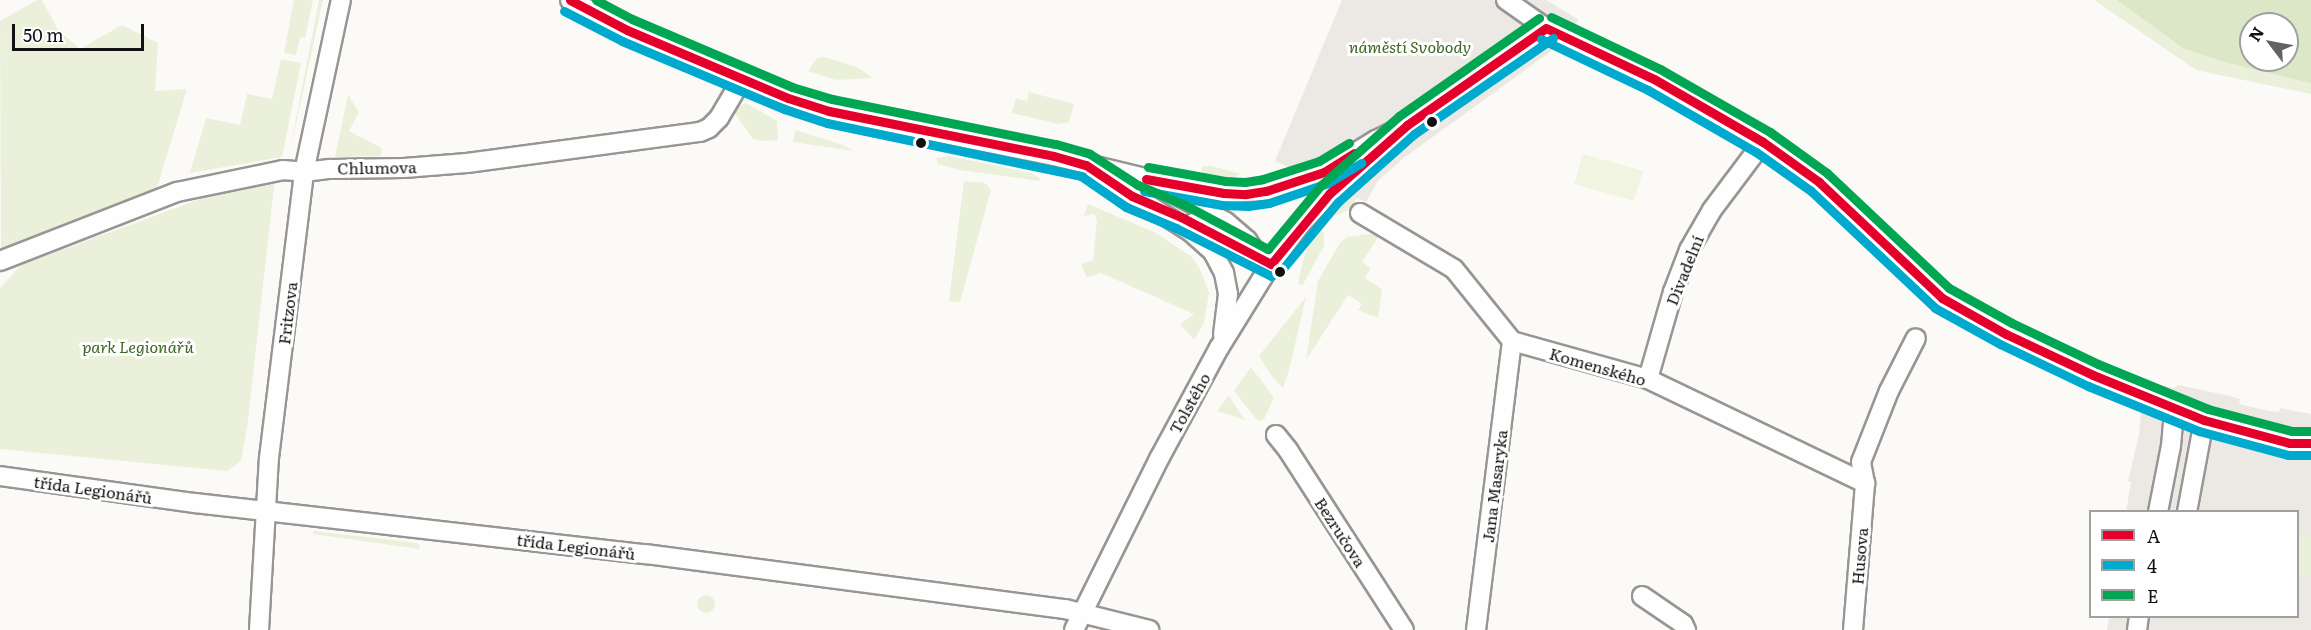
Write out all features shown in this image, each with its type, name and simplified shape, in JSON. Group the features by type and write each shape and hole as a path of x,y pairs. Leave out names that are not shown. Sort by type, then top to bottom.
{"street":[{"name":"Fritzova","path":"259,630 264,510 304,172 341,0"},
{"path":"570,0 627,30 742,80 829,111 1054,156 1149,180 1224,193 1266,191 1324,172 1376,140 1407,125 1546,28"},
{"path":"1506,0 1546,28 1654,80 1763,142 1819,182 1942,298 2006,334 2149,399 2204,420 2290,442 2311,443"},
{"name":"Chlumova","path":"0,261 177,192 283,170 304,172 467,163 700,132 709,128 719,118 742,80"},
{"name":"Tolstého","path":"1078,622 1160,457 1219,348 1263,259 1330,193 1407,125"},
{"name":"Divadelní","path":"1648,379 1672,292 1689,250 1712,210 1763,142"},
{"path":"1086,165 1191,232 1218,260 1224,273 1228,294 1225,325 1219,348"},
{"path":"1149,180 1226,222 1247,240 1263,259"},
{"path":"1132,196 1181,217 1234,247 1263,259"},
{"path":"1360,213 1454,269 1512,341"},
{"name":"Husova","path":"1853,630 1865,483 1861,462 1900,367 1916,338"},
{"name":"Komenského","path":"1512,341 1648,379 1865,483"},
{"name":"Jana Masaryka","path":"1476,630 1512,341"},
{"path":"2158,510 2171,446 2174,409"},
{"path":"2187,510 2204,420"},
{"name":"Bezručova","path":"1276,435 1288,450 1404,630"},
{"name":"třída Legionářů","path":"0,476 264,510 739,566 1065,609 1078,622 1149,630"},
{"path":"1642,596 1683,624 1686,630"}],"green space":[{"path":"37,0 42,0 58,30 80,49 122,25 158,43 155,91 187,89 156,191 20,245 1,249 0,21"},
{"path":"294,0 313,0 305,38 300,37 296,55 284,53"},
{"path":"319,0 323,0 288,160"},
{"path":"2094,0 2311,0 2311,94 2196,70"},
{"path":"2117,0 2311,0 2311,83 2265,72 2299,72 2299,12 2239,12 2239,66 2183,48"},
{"path":"824,57 857,67 873,78 836,80 808,71 817,58"},
{"path":"281,59 301,63 282,157 190,173 206,118 240,125 247,94 272,99"},
{"path":"1029,92 1074,104 1069,122 1058,124 1012,113 1016,98 1027,101"},
{"path":"348,95 359,112 349,131 382,148 381,156 335,157"},
{"path":"746,103 777,121 778,140 760,141 752,138 734,112 737,107"},
{"path":"795,130 843,145 854,151 793,142"},
{"path":"1583,154 1643,171 1634,201 1574,184"},
{"path":"949,156 1031,173 1041,179 1040,181 960,170 938,164 936,158"},
{"path":"1202,167 1241,174 1232,178 1202,174"},
{"name":"park Legionářů","path":"275,178 247,428 241,460 237,464 227,471 0,449 0,288 21,265 241,184"},
{"path":"964,181 985,183 991,190 960,302 949,301"},
{"path":"1367,181 1351,208 1336,216 1329,215 1355,187"},
{"path":"1088,204 1156,233 1192,257 1200,269 1209,293 1204,323 1194,340 1180,324 1194,314 1101,273 1087,278 1081,264 1093,260 1097,220 1094,214 1084,216"},
{"path":"1318,227 1324,233 1324,246 1302,286 1298,283 1307,245"},
{"path":"1370,234 1379,236 1362,262 1371,268 1365,278 1382,289 1378,318 1358,310 1362,304 1348,295 1306,360 1318,281 1340,243 1347,237"},
{"path":"1306,297 1289,370 1283,388 1259,356"},
{"path":"1251,367 1274,398 1264,419 1258,421 1234,391"},
{"path":"1229,396 1245,420 1217,411"},
{"path":"313,531 420,545 419,549 313,534"},
{"path":"2299,534 2311,535 2311,575 2299,574"},
{"path":"702,595 710,595 715,600 713,611 702,613 697,608 697,600"}],"shaded area":[{"name":"náměstí Svobody","path":"1342,0 1546,0 1579,20 1550,52 1405,157 1378,181 1366,202 1275,161"},
{"path":"2157,385 2174,388 2178,385 2230,396 2240,399 2239,404 2269,411 2279,412 2280,408 2311,414 2311,535 2299,536 2299,510 2126,510 2131,482 2128,481 2139,435 2141,412"},
{"path":"2299,574 2311,575 2311,630 2107,630 2109,618 2299,618"}],"transit line":[{"name":"A","path":"570,0 627,30 788,98 829,111 1054,156 1086,165 1132,196 1181,217 1271,264 1330,193 1407,125 1546,28"},
{"name":"E","path":"596,0 632,19 792,87 832,99 1056,144 1090,154 1138,185 1187,206 1268,249 1321,185 1399,116 1539,18"},
{"name":"4","path":"564,11 622,41 784,109 827,123 1081,176 1126,207 1176,228 1271,276 1280,272 1338,202 1414,134 1553,38"},
{"name":"E","path":"1551,17 1660,69 1770,132 1827,173 1949,288 2012,323 2098,364 2208,409 2292,431 2311,431"},
{"name":"A","path":"1546,28 1654,79 1763,142 1819,182 1942,298 2006,334 2093,375 2204,420 2290,443 2311,443"},
{"name":"4","path":"1541,39 1648,90 1756,152 1811,191 1935,308 2000,344 2088,386 2199,431 2288,455 2311,455"},
{"name":"E","path":"1148,167 1225,181 1245,182 1263,179 1319,161 1349,143"},
{"name":"A","path":"1146,179 1224,193 1246,194 1266,191 1324,172 1355,153"},
{"name":"4","path":"1144,191 1222,205 1248,206 1269,203 1328,183 1361,163"}]}
